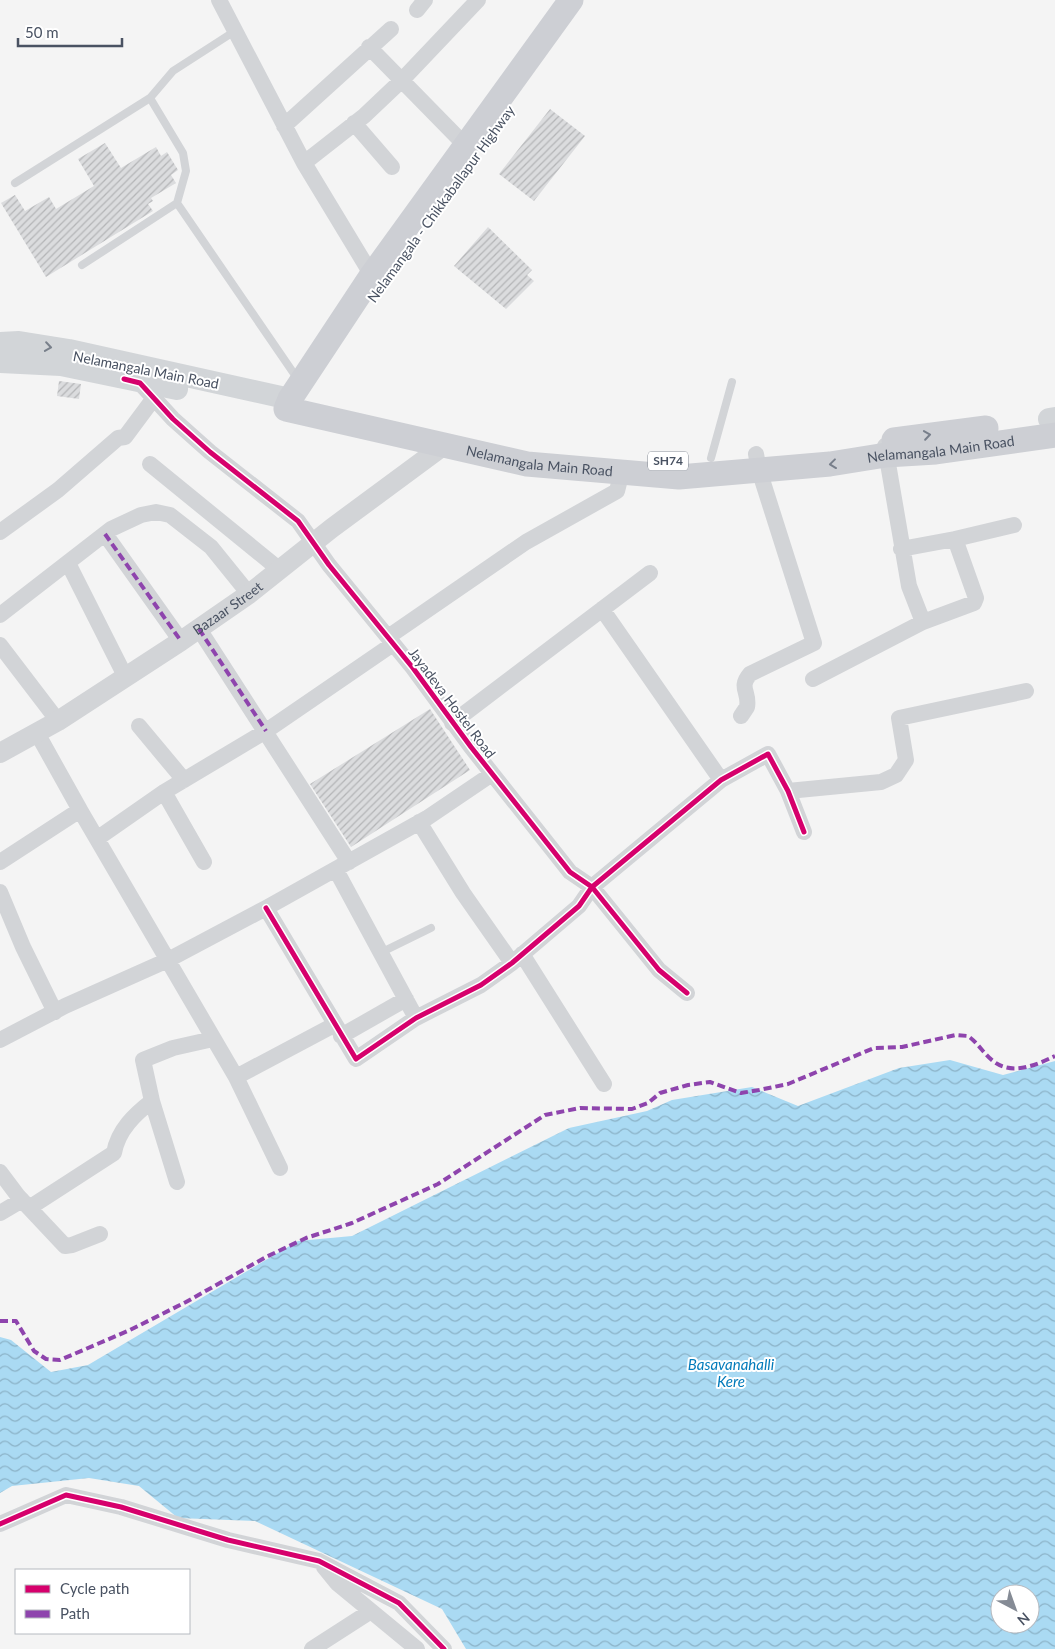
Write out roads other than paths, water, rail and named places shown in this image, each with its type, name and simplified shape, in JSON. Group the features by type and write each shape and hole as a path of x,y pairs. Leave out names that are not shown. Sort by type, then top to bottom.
{"main road":[{"path":"376,281 466,146 540,55 571,0"},
{"name":"Nelamangala - Chikkaballapur Highway","path":"296,401 376,281 540,55 588,0"},
{"path":"0,343 20,342 69,350 296,401"},
{"name":"Nelamangala Main Road","path":"0,362 61,365 124,379 296,401 443,446 528,464 679,477 758,462 830,464 885,448"},
{"name":"SH74","path":"296,401 554,453 678,462 711,458 758,462"},
{"name":"SH74","path":"885,448 1053,425"}],"street":[{"path":"304,163 354,123 402,80 478,0"},
{"path":"226,2 236,31 284,126 304,163 376,281"},
{"path":"284,126 390,28"},
{"path":"369,47 466,146"},
{"path":"354,123 392,167"},
{"name":"Jayadeva Hostel Road","path":"124,379 140,383 210,452 298,521 315,541 330,565 391,640 452,723 570,872 592,887 659,970 687,993"},
{"path":"0,532 58,490 118,438 125,437 154,398"},
{"name":"Bazaar Street","path":"0,753 58,721 182,641 249,594 315,541 443,446"},
{"path":"885,448 901,549 909,586 923,622"},
{"path":"741,716 747,707 744,686 745,680 750,674 814,643 758,462"},
{"path":"150,464 280,570"},
{"path":"98,838 164,792 266,731 526,542 618,491 622,472"},
{"path":"0,615 105,534 141,515 156,512 170,515 211,547 249,594"},
{"path":"901,549 955,539 1014,524"},
{"path":"105,534 182,641"},
{"path":"813,679 923,622 974,603 976,598 955,539"},
{"path":"68,563 126,678"},
{"path":"452,723 650,573"},
{"path":"602,609 721,780"},
{"path":"199,629 266,731 342,866 380,952 416,1018"},
{"path":"0,645 58,721"},
{"path":"788,791 881,782 896,775 906,760 899,718 1026,692"},
{"path":"138,726 184,780"},
{"path":"37,733 236,1077 280,1168"},
{"path":"266,908 356,1059 416,1018 481,985 517,959 578,906 592,887 721,780 768,754 788,791 804,832"},
{"path":"0,1040 55,1012 168,960 266,908 419,822 492,774"},
{"path":"164,792 204,862"},
{"path":"0,862 80,810"},
{"path":"419,822 463,892 517,959 604,1084"},
{"path":"0,892 23,948 55,1012"},
{"path":"236,1077 406,999"},
{"path":"177,1182 152,1101 143,1060 173,1048 213,1039"},
{"path":"0,1213 25,1204 114,1152 116,1141 135,1114 152,1101"},
{"path":"0,1172 25,1204 65,1246 72,1246 100,1234"},
{"path":"0,1524 66,1495 121,1507 228,1540 320,1561 399,1604 444,1649"},
{"path":"320,1561 337,1583 417,1649"},
{"path":"312,1649 371,1611"}],"lane":[{"path":"15,183 150,98 173,71 236,31"},
{"path":"82,265 177,203 186,172 183,153 150,98"},
{"path":"177,203 296,401"},
{"path":"711,458 732,382"},
{"path":"380,952 431,928"}],"water":[{"name":"Basavanahalli Kere","path":"950,1060 1003,1075 1055,1061 1055,1649 466,1649 442,1609 255,1521 178,1518 139,1486 89,1478 12,1486 0,1493 0,1337 11,1340 51,1372 88,1365 298,1241 352,1236 569,1128 647,1111 672,1100 752,1087 798,1106 899,1068"}]}
